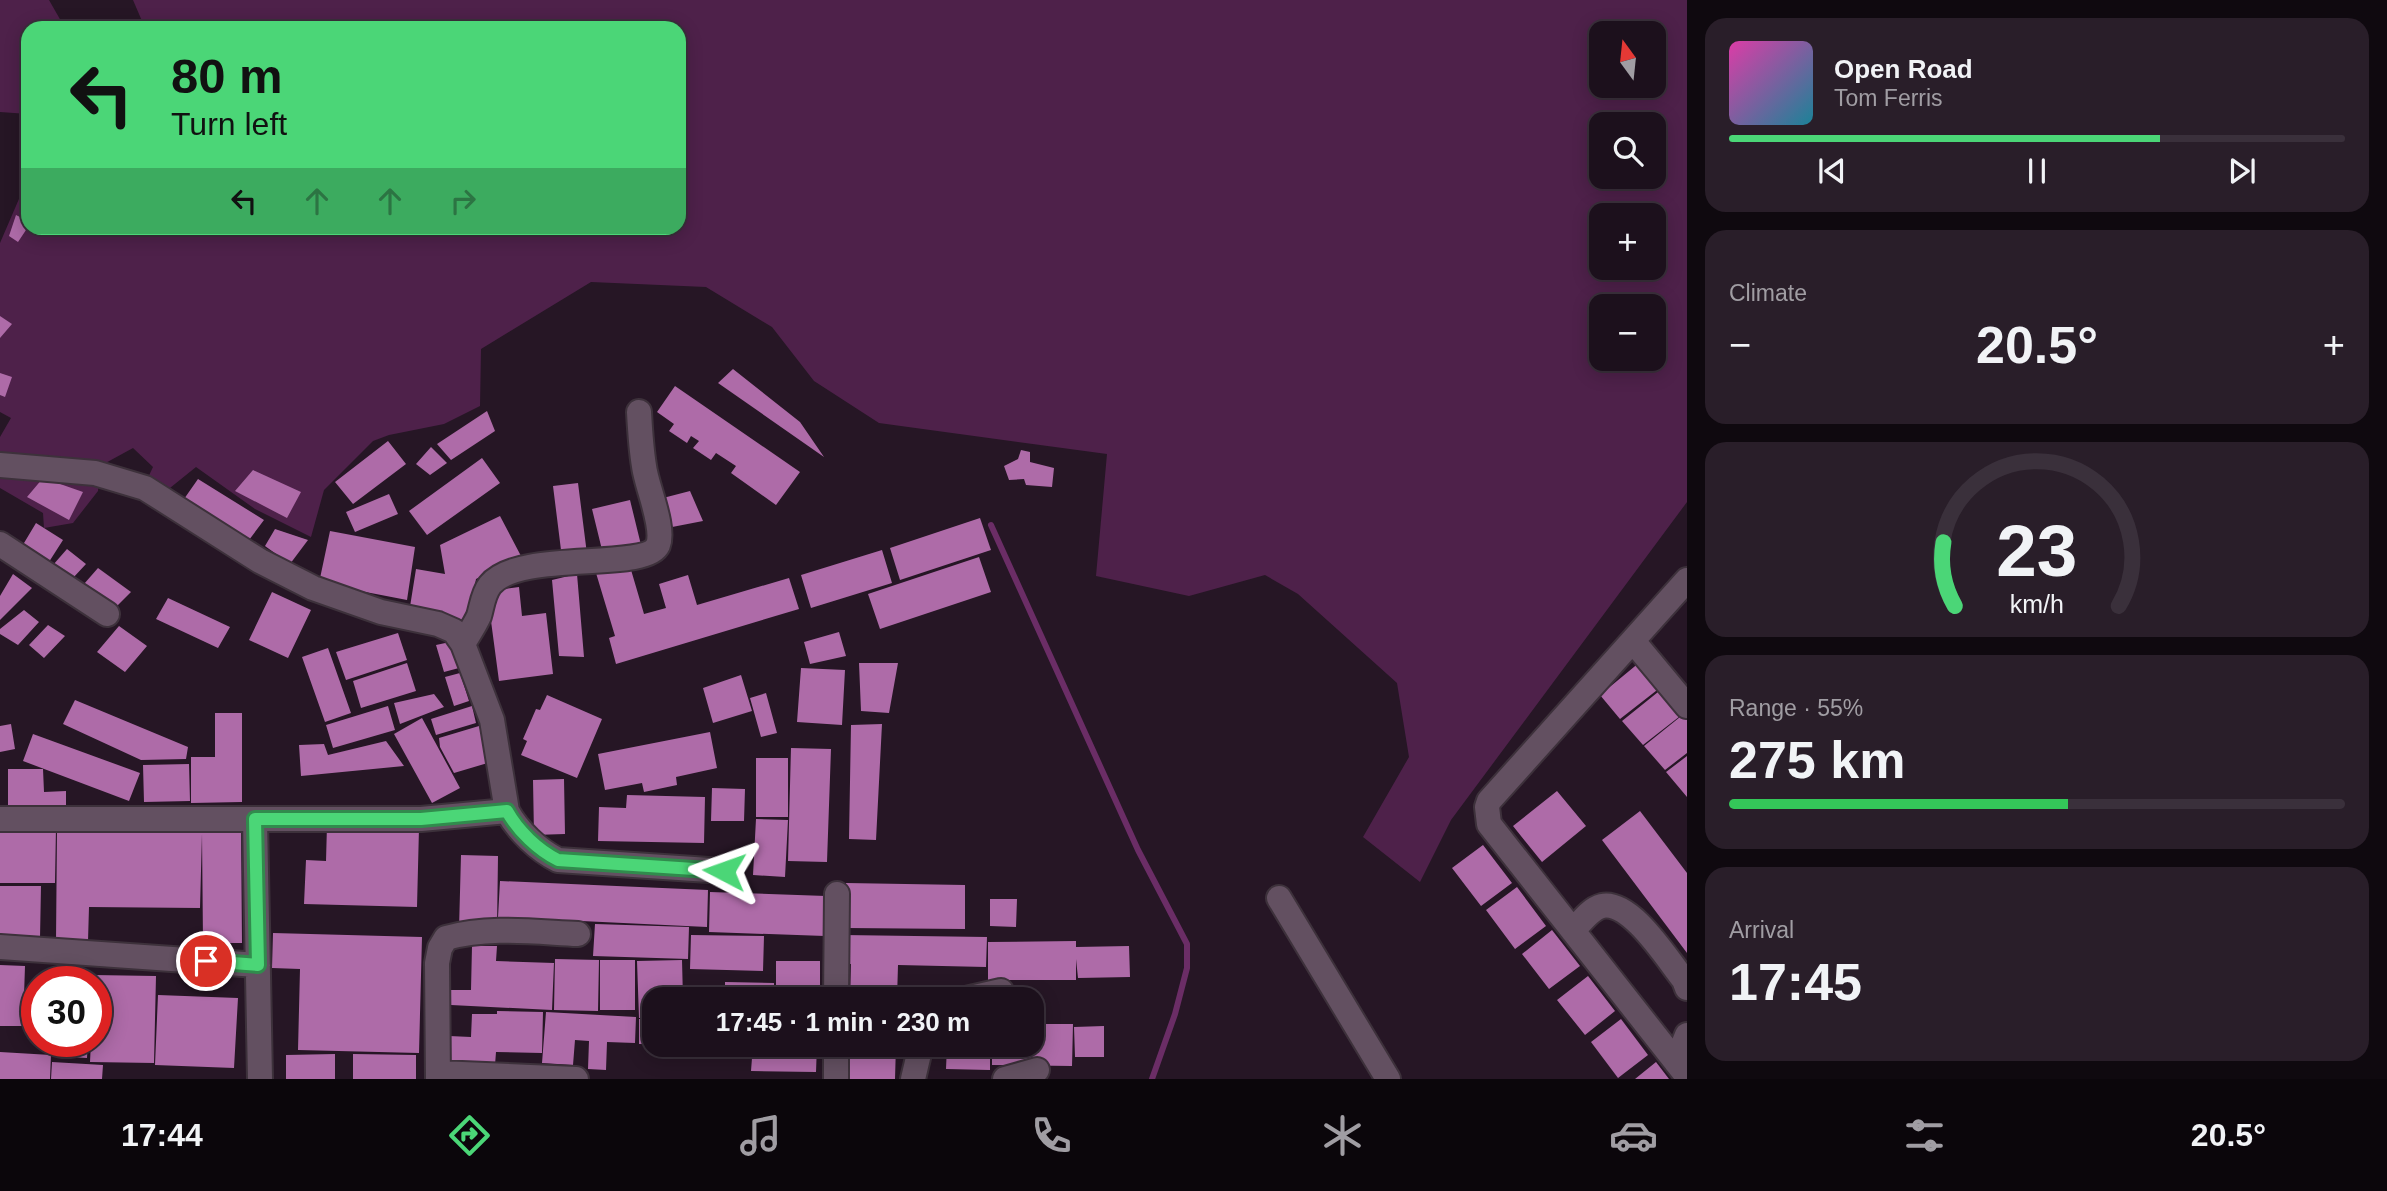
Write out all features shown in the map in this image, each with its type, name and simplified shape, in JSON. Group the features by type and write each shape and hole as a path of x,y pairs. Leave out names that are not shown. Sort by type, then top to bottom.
{"street":[{"path":"463,644 478,618 490,585 499,578 519,570 570,561 637,558 655,549 658,530 644,469 639,412"},
{"path":"0,465 95,473 145,488 260,561 313,587 381,612 438,624 454,631 463,644 492,720 507,811 515,824 544,852 558,860 724,871"},
{"path":"0,544 107,614"},
{"path":"1682,1069 1489,824 1487,807 1489,801 1687,580"},
{"path":"1633,640 1687,706"},
{"path":"0,819 421,819 507,811"},
{"path":"255,819 260,1079"},
{"path":"836,987 837,894"},
{"path":"1279,898 1388,1079"},
{"path":"1573,931 1587,915 1600,906 1614,906 1634,918 1684,980 1687,988"},
{"path":"576,1079 438,1076 437,963 440,948 446,938 462,933 499,931 578,934"},
{"path":"0,947 258,965"},
{"path":"1682,1069 1687,1035"},
{"path":"836,1057 836,1079"},
{"path":"913,1079 918,1057"},
{"path":"1005,1079 1037,1070"}],"shaded area":[{"path":"0,0 49,0 61,21 21,21 21,114 0,112"},
{"path":"133,0 1687,0 1687,502 1451,820 1420,882 1363,837 1409,757 1397,683 1298,594 1265,575 1189,596 1096,576 1107,454 879,423 814,381 772,327 706,287 591,282 481,349 480,406 444,424 389,435 373,441 324,490 311,537 255,509 196,467 165,492 145,484 153,467 133,448 100,466 98,491 73,523 44,528 43,513 0,488 0,437 11,418 0,412 0,243 21,194 21,235 686,235 686,21 142,21"}],"building":[{"path":"16,215 21,218 23,235 18,242 9,236"},
{"path":"0,316 12,324 0,338"},
{"path":"733,369 800,422 824,457 718,383"},
{"path":"0,373 12,377 5,397 0,395"},
{"path":"675,386 800,472 776,505 731,473 736,466 716,453 711,460 693,448 699,441 691,436 687,443 669,431 674,424 657,412"},
{"path":"487,411 495,431 451,460 437,444"},
{"path":"388,441 406,464 353,504 335,482"},
{"path":"431,447 447,463 430,475 416,464"},
{"path":"1021,450 1030,452 1030,462 1054,468 1052,487 1026,485 1024,479 1009,480 1004,466 1018,459"},
{"path":"482,458 500,483 427,535 409,511"},
{"path":"253,470 301,492 287,518 235,491"},
{"path":"43,478 83,492 69,520 27,497"},
{"path":"198,479 264,520 249,540 184,499"},
{"path":"578,483 587,554 562,558 553,486"},
{"path":"690,491 703,521 667,528 663,498"},
{"path":"389,494 398,514 355,532 346,512"},
{"path":"630,500 641,545 603,554 592,509"},
{"path":"500,516 521,556 476,579 468,622 409,613 416,569 445,574 440,545"},
{"path":"980,518 991,550 900,580 890,548"},
{"path":"36,523 63,540 47,565 21,548"},
{"path":"275,529 308,540 290,564 265,546"},
{"path":"330,531 415,547 407,600 319,583"},
{"path":"67,549 86,564 72,579 53,565"},
{"path":"882,550 892,583 811,608 801,575"},
{"path":"979,557 991,592 880,629 868,594"},
{"path":"629,563 644,614 666,608 659,584 688,575 697,605 789,578 799,609 616,664 609,638 615,636 596,573"},
{"path":"98,568 131,592 115,608 84,584"},
{"path":"13,574 32,588 0,620 0,596"},
{"path":"577,574 584,657 559,656 552,580"},
{"path":"519,587 522,616 546,613 553,674 499,681 487,591"},
{"path":"272,592 311,610 288,658 249,640"},
{"path":"168,598 230,627 218,648 156,619"},
{"path":"24,610 39,622 18,645 0,634 0,629"},
{"path":"48,625 65,636 44,658 29,645"},
{"path":"119,626 147,646 125,672 97,652"},
{"path":"839,632 846,656 810,664 804,642"},
{"path":"398,633 407,660 346,680 336,652"},
{"path":"450,642 459,668 444,672 436,645"},
{"path":"328,648 351,713 325,722 302,657"},
{"path":"1640,662 1661,687 1620,719 1600,695"},
{"path":"407,663 416,691 361,708 353,681"},
{"path":"859,663 898,663 889,713 861,711"},
{"path":"801,668 845,670 842,725 797,722"},
{"path":"460,673 469,701 454,706 445,677"},
{"path":"741,675 752,711 713,723 703,688"},
{"path":"1663,688 1684,713 1643,745 1622,721"},
{"path":"766,693 777,733 761,737 750,698"},
{"path":"434,694 444,707 400,724 394,703"},
{"path":"547,695 602,719 577,778 521,755 527,741 523,739 536,709 540,710"},
{"path":"75,700 188,747 186,759 141,760 63,724"},
{"path":"388,706 395,730 333,748 326,725"},
{"path":"472,706 476,723 436,735 431,719"},
{"path":"215,713 242,713 242,802 191,803 191,757 215,757"},
{"path":"1685,713 1687,753 1665,770 1644,746"},
{"path":"422,718 460,788 432,803 394,734"},
{"path":"11,724 15,749 0,752 0,726"},
{"path":"882,724 876,840 849,839 851,725"},
{"path":"479,726 491,762 454,773 440,747 439,738"},
{"path":"710,732 717,768 676,777 677,785 644,792 642,783 605,790 598,754"},
{"path":"33,734 140,773 129,801 23,761"},
{"path":"386,741 404,766 301,776 299,745 324,744 328,755"},
{"path":"791,748 831,749 827,862 788,861"},
{"path":"1687,756 1687,797 1666,772"},
{"path":"756,758 788,758 788,817 756,817"},
{"path":"189,764 190,801 144,802 143,765"},
{"path":"8,769 43,769 44,792 66,791 66,815 8,816"},
{"path":"564,779 565,834 534,835 533,780"},
{"path":"712,788 745,789 744,821 711,821"},
{"path":"1557,791 1586,826 1542,862 1513,826"},
{"path":"627,795 705,797 704,843 598,841 599,807 626,808"},
{"path":"1640,811 1687,873 1687,953 1602,840"},
{"path":"756,819 788,820 785,877 753,875"},
{"path":"327,825 419,828 417,907 304,904 306,860 326,861"},
{"path":"0,827 56,827 55,883 0,883"},
{"path":"57,829 241,829 242,943 203,943 202,834 200,908 89,907 88,941 56,941"},
{"path":"1483,845 1512,883 1481,906 1452,868"},
{"path":"461,855 498,856 497,929 459,929"},
{"path":"500,881 708,890 707,927 498,917"},
{"path":"846,883 965,885 965,929 846,928"},
{"path":"0,886 41,886 40,938 0,938"},
{"path":"1517,887 1546,926 1515,949 1486,910"},
{"path":"710,892 826,896 825,936 709,932"},
{"path":"990,899 1017,899 1016,927 990,926"},
{"path":"595,924 689,927 688,959 593,956"},
{"path":"1552,930 1580,966 1549,989 1522,954"},
{"path":"273,933 422,937 419,1053 298,1050 300,969 272,968"},
{"path":"691,935 764,936 763,971 690,969"},
{"path":"843,935 987,937 986,967 898,965 897,987 850,987 851,964 842,964"},
{"path":"1076,941 1076,947 1129,946 1130,977 1078,978 1076,959 1076,980 988,980 988,942"},
{"path":"472,946 497,946 496,961 554,963 552,1010 451,1005 451,990 471,990"},
{"path":"555,959 599,960 598,1011 554,1010"},
{"path":"600,960 635,960 635,1010 600,1010"},
{"path":"682,960 683,987 642,987 642,1018 639,1018 637,961"},
{"path":"776,961 820,961 820,987 776,987"},
{"path":"0,965 25,966 21,966 21,1026 0,1026"},
{"path":"112,975 156,976 154,1063 90,1062 90,1057 112,1057"},
{"path":"1588,976 1615,1011 1585,1035 1557,1000"},
{"path":"725,982 774,983 774,987 725,987"},
{"path":"158,995 238,998 234,1068 155,1065"},
{"path":"497,1011 543,1012 542,1053 496,1052 495,1065 448,1064 449,1036 471,1037 472,1014 497,1014"},
{"path":"546,1012 636,1017 635,1043 607,1042 606,1070 588,1069 589,1041 575,1040 573,1065 542,1063"},
{"path":"639,1019 642,1019 642,1044 639,1044"},
{"path":"1621,1019 1648,1055 1618,1078 1591,1042"},
{"path":"1044,1024 1073,1024 1072,1066 992,1065 992,1057 1044,1057"},
{"path":"1104,1026 1104,1057 1075,1057 1074,1027"},
{"path":"0,1052 21,1053 21,1057 51,1057 50,1079 0,1079"},
{"path":"335,1054 335,1079 286,1079 286,1055"},
{"path":"353,1054 416,1055 416,1079 353,1079"},
{"path":"817,1057 816,1072 751,1071 752,1058 728,1058"},
{"path":"849,1057 896,1057 895,1079 849,1079"},
{"path":"946,1057 990,1057 990,1070 946,1069"},
{"path":"52,1062 103,1065 102,1079 51,1079"},
{"path":"1656,1062 1669,1079 1635,1079"}],"waterway":[{"path":"991,525 1138,850 1187,944 1187,968 1175,1014 1152,1079"}],"route":[{"path":"206,961 258,965 255,819 421,819 507,811 515,824 544,852 558,860 724,871"}]}
